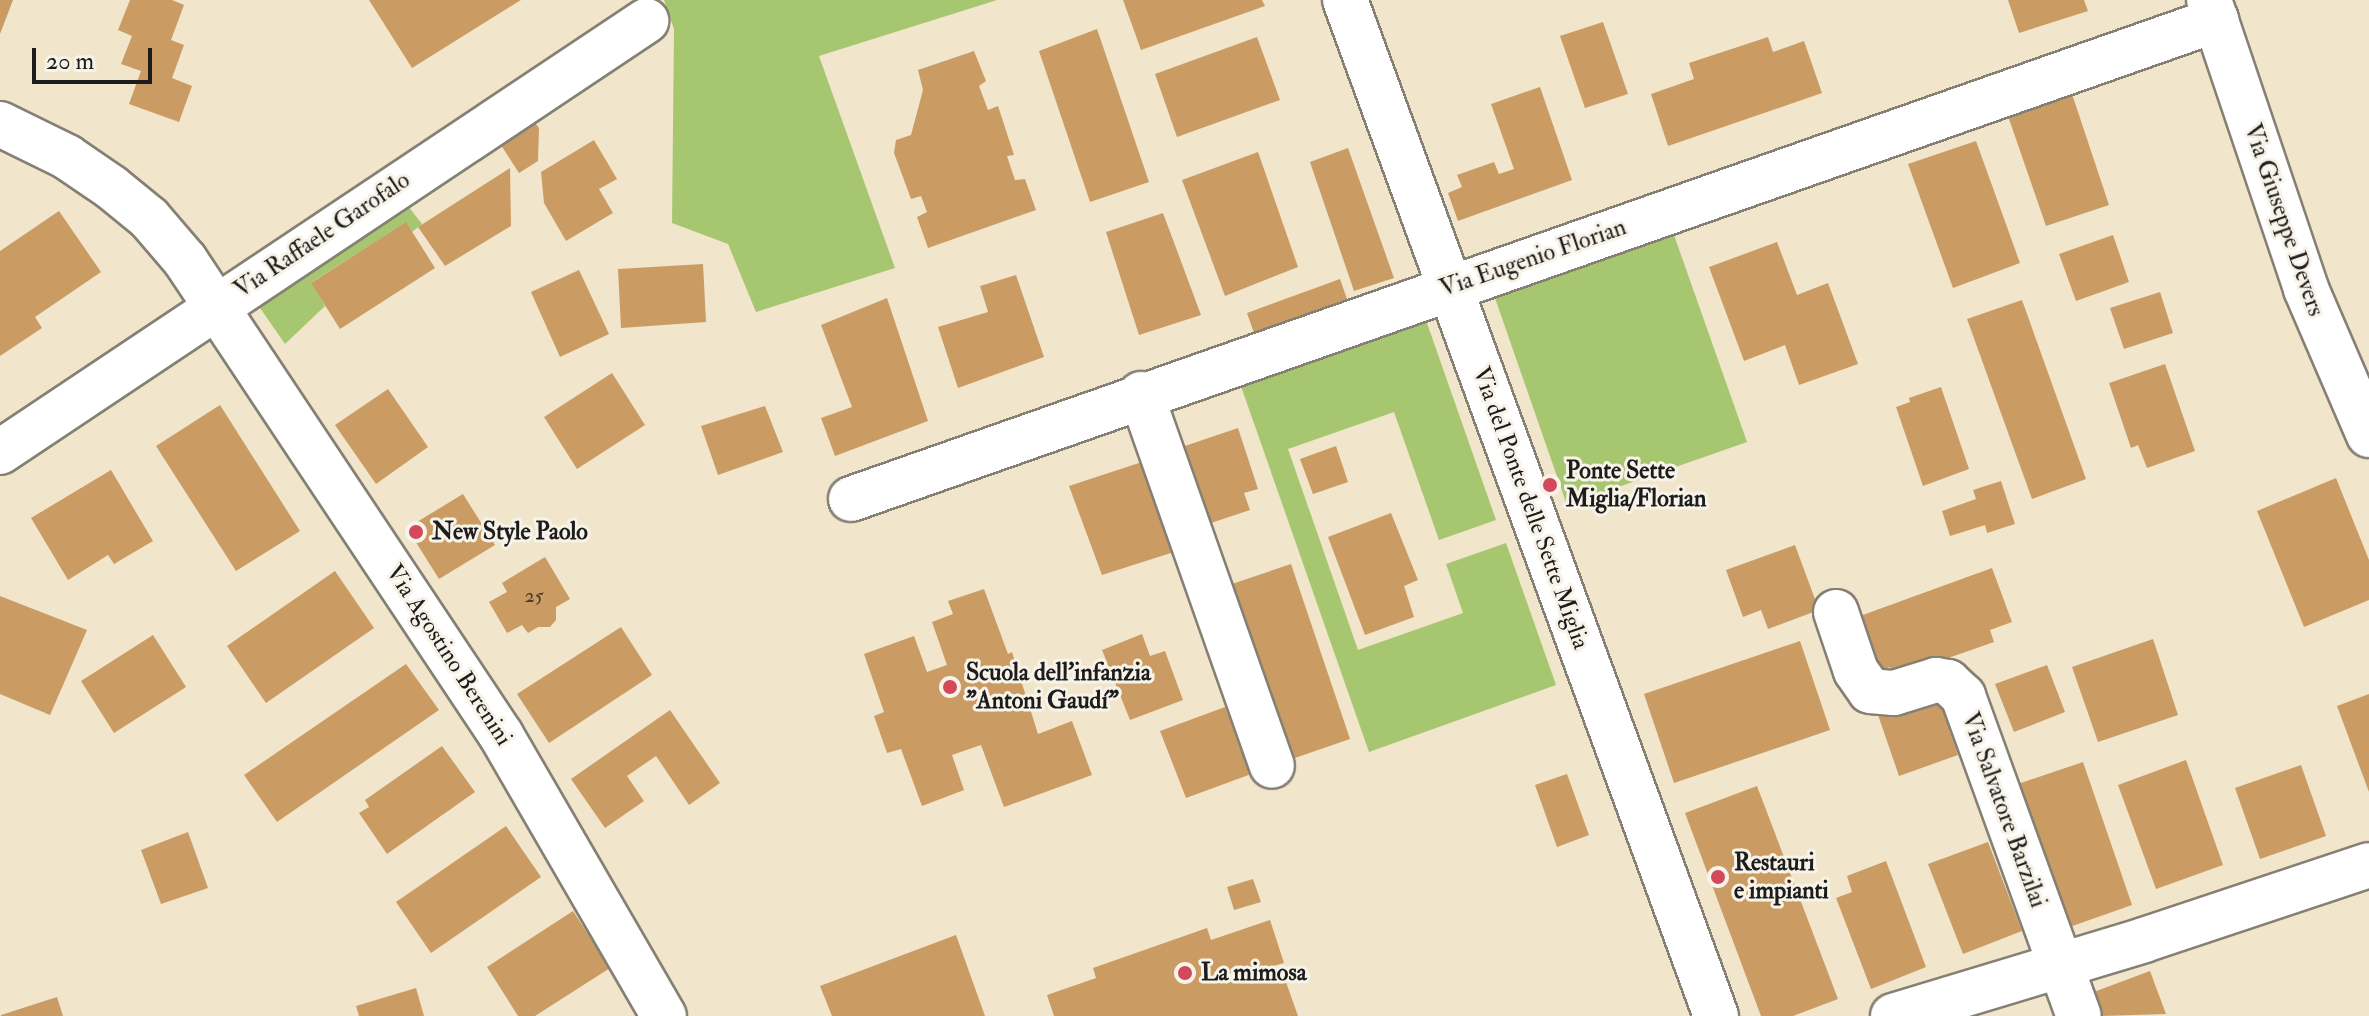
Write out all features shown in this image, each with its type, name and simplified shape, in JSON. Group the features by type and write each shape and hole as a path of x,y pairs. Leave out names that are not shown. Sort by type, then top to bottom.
{"street":[{"name":"Via del Ponte delle Sette Miglia","path":"1345,0 1716,1016"},
{"name":"Via Eugenio Florian","path":"851,499 2213,10"},
{"name":"Via Giuseppe Devers","path":"2213,10 2306,289 2358,388 2369,435"},
{"name":"Via Raffaele Garofalo","path":"0,452 646,21"},
{"name":"Via Agostino Berenini","path":"0,124 67,157 131,202 168,239 218,305 524,772 664,1016"},
{"path":"1141,394 1272,766"},
{"name":"Via Salvatore Barzilai","path":"1836,612 1856,671 1870,691 1894,693 1936,680 1948,682 1963,696 2079,1016"},
{"path":"1893,1016 2061,966 2369,865"}],"green space":[{"path":"664,0 997,0 819,56 895,268 756,312 728,244 672,223 674,29"},
{"path":"408,206 422,224 412,232 405,223 312,282 325,306 285,344 258,305"},
{"path":"1674,235 1747,442 1567,505 1495,298"},
{"path":"1421,306 1496,520 1439,540 1394,412 1288,449 1358,650 1463,613 1446,564 1506,543 1556,685 1369,752 1236,372"}],"building":[{"path":"0,0 13,0 0,34"},
{"path":"130,0 172,0 184,5 171,40 184,45 172,78 192,86 179,122 129,104 141,71 121,64 132,36 118,30"},
{"path":"369,0 521,0 412,68"},
{"path":"1123,0 1262,0 1265,6 1141,50"},
{"path":"2008,0 2084,0 2088,11 2019,33"},
{"path":"1603,22 1628,94 1585,108 1560,36"},
{"path":"1097,29 1149,182 1090,202 1039,51"},
{"path":"1257,37 1280,100 1177,137 1155,74"},
{"path":"1768,37 1773,52 1804,41 1822,93 1668,146 1651,94 1694,79 1689,63"},
{"path":"974,51 986,81 979,86 988,110 998,106 1014,155 1007,156 1015,180 1025,179 1036,210 928,248 917,217 927,212 921,196 911,199 894,153 896,140 911,135 923,90 918,70"},
{"path":"1540,87 1572,180 1458,221 1448,193 1462,187 1457,175 1494,162 1499,174 1514,169 1491,104"},
{"path":"2072,94 2109,205 2046,226 2008,116"},
{"path":"535,123 539,128 538,161 519,173 501,145"},
{"path":"594,140 617,179 599,189 613,213 566,241 544,203 541,172"},
{"path":"1976,141 2020,263 1953,288 1908,164"},
{"path":"1348,148 1394,278 1354,291 1310,162"},
{"path":"1258,152 1298,267 1225,296 1182,180"},
{"path":"510,168 511,226 445,266 418,227"},
{"path":"59,211 101,272 35,317 42,328 0,356 0,251"},
{"path":"1163,213 1201,315 1139,335 1106,232"},
{"path":"406,222 435,268 340,329 311,283"},
{"path":"2113,235 2129,282 2076,301 2059,254"},
{"path":"1777,242 1797,295 1828,283 1858,364 1799,385 1785,345 1744,361 1709,267"},
{"path":"703,264 706,322 621,328 618,269"},
{"path":"579,270 609,334 560,357 531,292"},
{"path":"1016,275 1044,357 958,388 938,327 988,312 980,286"},
{"path":"1340,279 1347,299 1254,333 1247,313"},
{"path":"2160,292 2173,333 2124,349 2110,308"},
{"path":"887,298 928,421 835,456 821,418 852,407 821,325"},
{"path":"2022,300 2086,479 2032,499 1967,319"},
{"path":"2165,364 2195,451 2147,468 2138,445 2131,448 2109,383"},
{"path":"612,373 645,425 577,469 544,417"},
{"path":"1941,387 1969,469 1923,486 1896,407 1910,402 1909,398"},
{"path":"388,389 428,447 376,484 335,425"},
{"path":"220,405 300,531 236,571 156,446"},
{"path":"765,406 783,452 718,475 701,426"},
{"path":"1238,428 1258,489 1244,493 1250,510 1202,526 1176,449"},
{"path":"1336,446 1348,482 1313,494 1300,459"},
{"path":"1145,461 1177,551 1102,575 1069,486"},
{"path":"111,470 153,541 114,564 108,555 68,580 31,518"},
{"path":"2336,478 2369,560 2369,600 2304,627 2257,511"},
{"path":"2001,481 2015,524 1987,533 1985,525 1950,536 1942,511 1976,499 1973,490"},
{"path":"463,494 495,545 439,579 407,528"},
{"path":"1391,513 1418,580 1404,586 1414,617 1365,635 1328,537"},
{"path":"1795,545 1819,610 1768,629 1761,610 1743,617 1726,570"},
{"path":"545,557 570,599 556,607 556,620 550,627 538,627 528,633 522,625 507,633 489,602 507,592 502,583"},
{"path":"1291,564 1350,739 1289,760 1229,585"},
{"path":"1992,568 2012,622 1990,630 1994,642 1894,677 1890,667 1869,675 1849,620"},
{"path":"335,571 374,628 266,703 227,646"},
{"name":"Scuola dell'infanzia \"Antoni Gaudí\"","path":"984,589 1008,654 1012,652 1038,734 1072,721 1092,775 1004,807 981,745 952,755 964,790 922,806 901,749 887,753 874,716 884,712 864,654 914,636 927,672 947,665 932,622 953,614 948,601"},
{"path":"0,596 87,630 50,715 0,694"},
{"path":"621,627 652,675 549,743 517,694"},
{"path":"1142,634 1150,656 1165,651 1183,700 1130,720 1102,650"},
{"path":"153,635 186,687 114,733 81,681"},
{"path":"2153,639 2178,715 2098,742 2072,667"},
{"path":"1800,641 1830,730 1674,783 1644,694"},
{"path":"406,664 439,710 277,822 244,775"},
{"path":"2047,665 2065,712 2014,732 1995,684"},
{"path":"1936,688 1958,755 1899,776 1876,709"},
{"path":"2369,694 2369,792 2337,706"},
{"path":"1225,707 1254,773 1186,798 1160,731"},
{"path":"670,710 720,783 689,805 656,756 627,776 644,801 605,828 571,779"},
{"path":"442,746 475,792 387,854 359,813 369,807 365,800"},
{"path":"2186,760 2223,865 2156,889 2118,785"},
{"path":"2083,762 2132,905 2061,930 2012,786"},
{"path":"2301,765 2326,836 2260,859 2235,788"},
{"path":"1567,774 1589,835 1557,847 1535,785"},
{"path":"1757,786 1838,999 1793,1016 1761,1016 1685,813"},
{"path":"506,826 541,877 431,953 396,902"},
{"path":"188,832 208,888 161,904 141,850"},
{"path":"1988,842 2022,931 1963,954 1928,864"},
{"path":"1886,861 1926,967 1871,989 1836,898 1852,892 1847,876"},
{"path":"1253,879 1261,902 1234,910 1227,887"},
{"path":"573,911 610,968 535,1016 518,1016 487,967"},
{"name":"La mimosa","path":"1270,920 1284,963 1273,966 1279,984 1286,982 1298,1016 1054,1016 1047,995 1096,978 1093,968 1207,928 1211,940"},
{"path":"956,935 985,1016 832,1016 820,986"},
{"path":"2150,971 2166,1014 2100,1016 2091,993"},
{"path":"416,988 424,1016 359,1016 356,1006"},
{"path":"57,997 63,1016 1,1016 1,1015"}],"place":[{"name":"Ponte Sette Miglia/Florian","path":"1550,485"},
{"name":"New Style Paolo","path":"416,532"},
{"name":"Scuola dell'infanzia \"Antoni Gaudí\"","path":"950,687"},
{"name":"Restauri e impianti","path":"1718,877"},
{"name":"La mimosa","path":"1185,973"}]}
